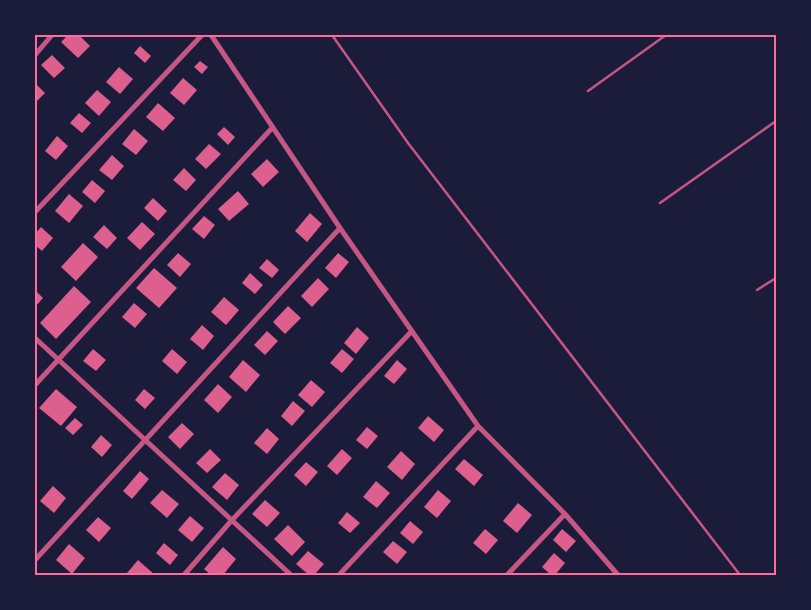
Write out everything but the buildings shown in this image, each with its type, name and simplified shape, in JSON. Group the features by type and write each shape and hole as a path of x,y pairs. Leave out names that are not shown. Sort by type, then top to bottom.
{"street":[{"path":"35,55 52,35"},
{"path":"35,212 202,35"},
{"path":"211,35 411,332 478,426 565,514 618,575"},
{"path":"35,386 272,128"},
{"path":"35,560 340,228"},
{"path":"184,575 232,520 411,332"},
{"path":"35,338 291,575"},
{"path":"339,575 478,426"},
{"path":"507,575 565,514"}],"lane":[{"path":"332,35 408,142 740,575"},
{"path":"588,91 666,35"},
{"path":"660,204 776,121"},
{"path":"757,290 776,278"}]}
